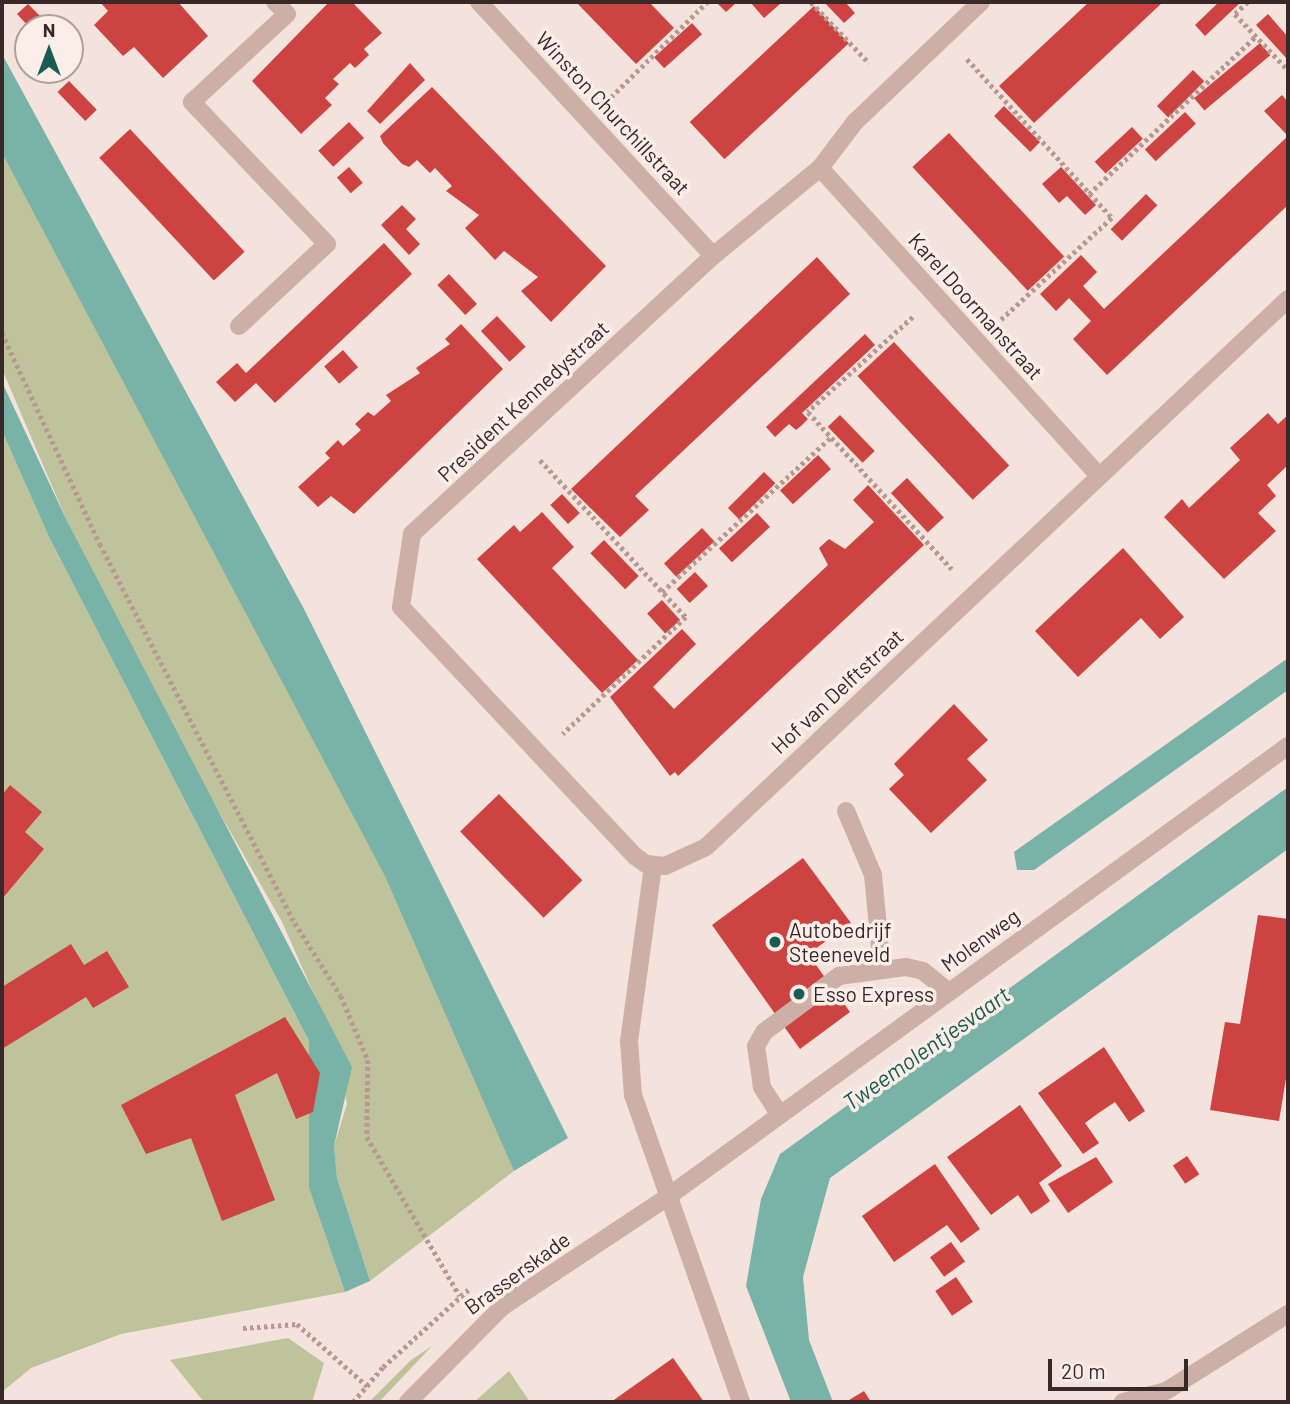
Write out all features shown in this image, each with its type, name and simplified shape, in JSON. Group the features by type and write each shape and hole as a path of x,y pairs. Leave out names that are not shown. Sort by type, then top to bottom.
{"street":[{"path":"239,326 327,244 192,102 287,15 275,2"},
{"name":"Winston Churchillstraat","path":"479,2 713,256"},
{"name":"President Kennedystraat","path":"653,866 635,856 401,607 412,534 713,256 820,168 892,87 981,2"},
{"name":"Karel Doormanstraat","path":"820,168 1098,475"},
{"name":"Hof van Delftstraat","path":"653,866 693,857 706,847 1098,475 1288,299"},
{"name":"Molenweg","path":"666,1198 778,1112 1288,746"},
{"path":"846,811 873,875 882,969"},
{"path":"653,866 629,1068 666,1198 741,1402"},
{"path":"778,1112 757,1068 756,1046 764,1032 839,976 882,969 923,971 948,991"},
{"name":"Brasserskade","path":"408,1402 502,1307 666,1198"},
{"path":"1123,1402 1166,1391 1288,1314"}],"path":[{"path":"588,120 707,2"},
{"path":"811,2 892,87"},
{"path":"1248,2 1235,15 1288,71"},
{"path":"945,36 1112,218 977,342"},
{"path":"1089,194 1256,36"},
{"path":"936,296 808,412 974,593"},
{"path":"2,333 100,544 295,923 341,996 368,1060 367,1137 460,1296"},
{"path":"518,436 685,617 541,755"},
{"path":"662,592 831,437"},
{"path":"243,1328 298,1324 367,1385"}],"green space":[{"path":"2,153 365,832 463,1043 514,1171 370,1281 337,1178 334,1146 347,1104 337,1046 282,922 168,723 67,521 2,369"},
{"path":"2,431 49,537 309,1041 309,1188 345,1292 121,1334 31,1368 2,1392"},
{"path":"288,1338 324,1363 312,1402 204,1402 170,1360"},
{"path":"432,1346 379,1402 369,1402 411,1360"},
{"path":"509,1371 530,1402 474,1402"}],"water":[{"path":"2,54 14,76 14,84 18,84 303,607 568,1138 514,1171 385,876 2,153"},
{"path":"2,382 67,521 352,1067 334,1146 337,1178 370,1281 345,1292 309,1188 309,1041 49,537 2,431"},
{"path":"1288,658 1288,690 1034,870 1017,870 1014,852"},
{"path":"1288,787 1288,849 830,1178 803,1277 809,1340 833,1402 791,1402 746,1286 761,1199 780,1154"}],"building":[{"path":"100,2 178,2 208,36 163,78 134,47 123,56 94,25 108,11"},
{"path":"329,2 352,2 382,33 364,49 369,55 355,68 350,63 333,79 339,84 325,98 332,105 301,134 252,81"},
{"path":"576,2 649,2 674,28 636,64"},
{"path":"716,2 737,2 726,12"},
{"path":"750,2 778,2 780,4 764,18"},
{"path":"824,2 845,2 855,13 844,23"},
{"path":"1089,2 1163,2 1034,123 999,86"},
{"path":"1219,2 1241,2 1205,36 1195,25"},
{"path":"28,4 38,14 17,14"},
{"path":"814,6 849,43 724,159 690,122"},
{"path":"1268,14 1288,37 1288,60 1256,25"},
{"path":"692,23 702,34 664,68 654,57"},
{"path":"1260,43 1270,55 1204,111 1194,98"},
{"path":"410,63 425,80 380,124 367,111"},
{"path":"1193,70 1204,81 1168,117 1157,106"},
{"path":"66,84 72,84 97,110 85,121 57,92"},
{"path":"432,87 606,266 551,322 521,291 538,277 504,251 495,260 465,228 479,215 446,191 452,186 435,168 430,173 417,160 409,167 402,164 383,143 380,136"},
{"path":"1282,95 1288,102 1288,136 1264,111"},
{"path":"1004,106 1040,142 1030,152 994,116"},
{"path":"1185,112 1196,124 1156,161 1145,150"},
{"path":"349,122 364,138 333,167 318,151"},
{"path":"1132,127 1143,139 1106,173 1095,162"},
{"path":"130,129 245,252 214,281 99,158"},
{"path":"949,133 1064,257 1028,291 912,167"},
{"path":"1288,136 1288,205 1107,375 1073,339 1091,321 1069,298 1056,311 1040,294 1081,255 1097,272 1083,286 1104,309"},
{"path":"349,167 363,183 351,193 337,177"},
{"path":"1061,167 1096,205 1085,215 1067,196 1059,203 1042,184"},
{"path":"1146,194 1157,205 1122,241 1111,229"},
{"path":"402,205 416,219 406,229 420,244 409,255 381,225"},
{"path":"384,243 412,274 275,403 256,383 235,402 216,382 237,363 246,373"},
{"path":"817,257 850,294 635,496 649,510 620,537 571,489"},
{"path":"449,274 477,304 465,315 437,285"},
{"path":"497,316 526,347 510,362 481,331"},
{"path":"461,324 503,369 354,514 331,496 318,507 298,487 330,458 325,453 338,440 343,446 361,430 355,424 368,412 374,416 391,401 386,395 420,373 416,368 450,344 445,339"},
{"path":"865,334 875,345 802,413 808,419 801,426 796,430 789,424 775,437 766,427"},
{"path":"894,342 1009,466 973,500 857,376"},
{"path":"343,350 358,367 339,384 324,366"},
{"path":"1268,413 1278,424 1288,415 1288,465 1267,485 1276,496 1258,513 1276,531 1224,579 1164,517 1182,499 1189,508 1240,460 1230,448"},
{"path":"840,415 875,451 863,463 828,427"},
{"path":"818,455 831,469 793,504 780,490"},
{"path":"764,472 775,483 739,519 728,508"},
{"path":"907,478 944,517 928,532 891,493"},
{"path":"868,485 924,545 678,776 675,772 670,776 610,697 682,629 696,644 653,687 674,709 828,565 819,548 829,539 845,549 874,522 853,500"},
{"path":"562,494 580,513 568,524 550,505"},
{"path":"542,512 574,547 552,568 638,660 602,693 477,559 514,525 520,532"},
{"path":"757,513 770,527 732,562 719,548"},
{"path":"702,528 714,541 676,577 664,563"},
{"path":"604,540 639,576 625,589 590,553"},
{"path":"1123,548 1184,617 1160,639 1141,618 1078,677 1035,631"},
{"path":"695,572 708,586 690,603 677,589"},
{"path":"662,600 680,620 665,633 647,613"},
{"path":"954,704 988,740 967,759 987,780 931,833 889,789 904,775 894,764"},
{"path":"10,785 42,812 25,832 44,849 2,899 2,795"},
{"path":"499,794 582,880 544,918 460,832"},
{"path":"803,858 851,923 808,954 850,1012 800,1049 712,925"},
{"path":"1258,915 1288,919 1288,1066 1279,1121 1210,1110 1225,1022 1240,1024"},
{"path":"71,944 84,965 107,951 129,987 93,1008 86,997 2,1049 2,987"},
{"path":"285,1017 320,1073 313,1112 296,1119 277,1073 235,1095 275,1200 222,1221 191,1138 146,1154 121,1105"},
{"path":"1104,1047 1145,1111 1129,1122 1115,1102 1100,1112 1085,1123 1099,1143 1083,1154 1038,1093"},
{"path":"1020,1105 1062,1166 1039,1183 1050,1201 1039,1209 1031,1214 1018,1195 991,1215 947,1157"},
{"path":"1187,1156 1199,1174 1185,1184 1173,1166"},
{"path":"1096,1157 1113,1182 1068,1213 1048,1184"},
{"path":"935,1164 980,1229 961,1243 947,1225 894,1262 862,1216"},
{"path":"951,1242 965,1261 944,1277 930,1257"},
{"path":"956,1277 973,1302 952,1316 935,1291"},
{"path":"673,1358 704,1402 611,1402"},
{"path":"864,1391 871,1402 850,1402 849,1400"}],"place":[{"name":"Autobedrijf Steeneveld","path":"775,942"},
{"name":"Esso Express","path":"799,994"}],"water label":[{"name":"Tweemolentjesvaart","path":"926,1048"}]}
